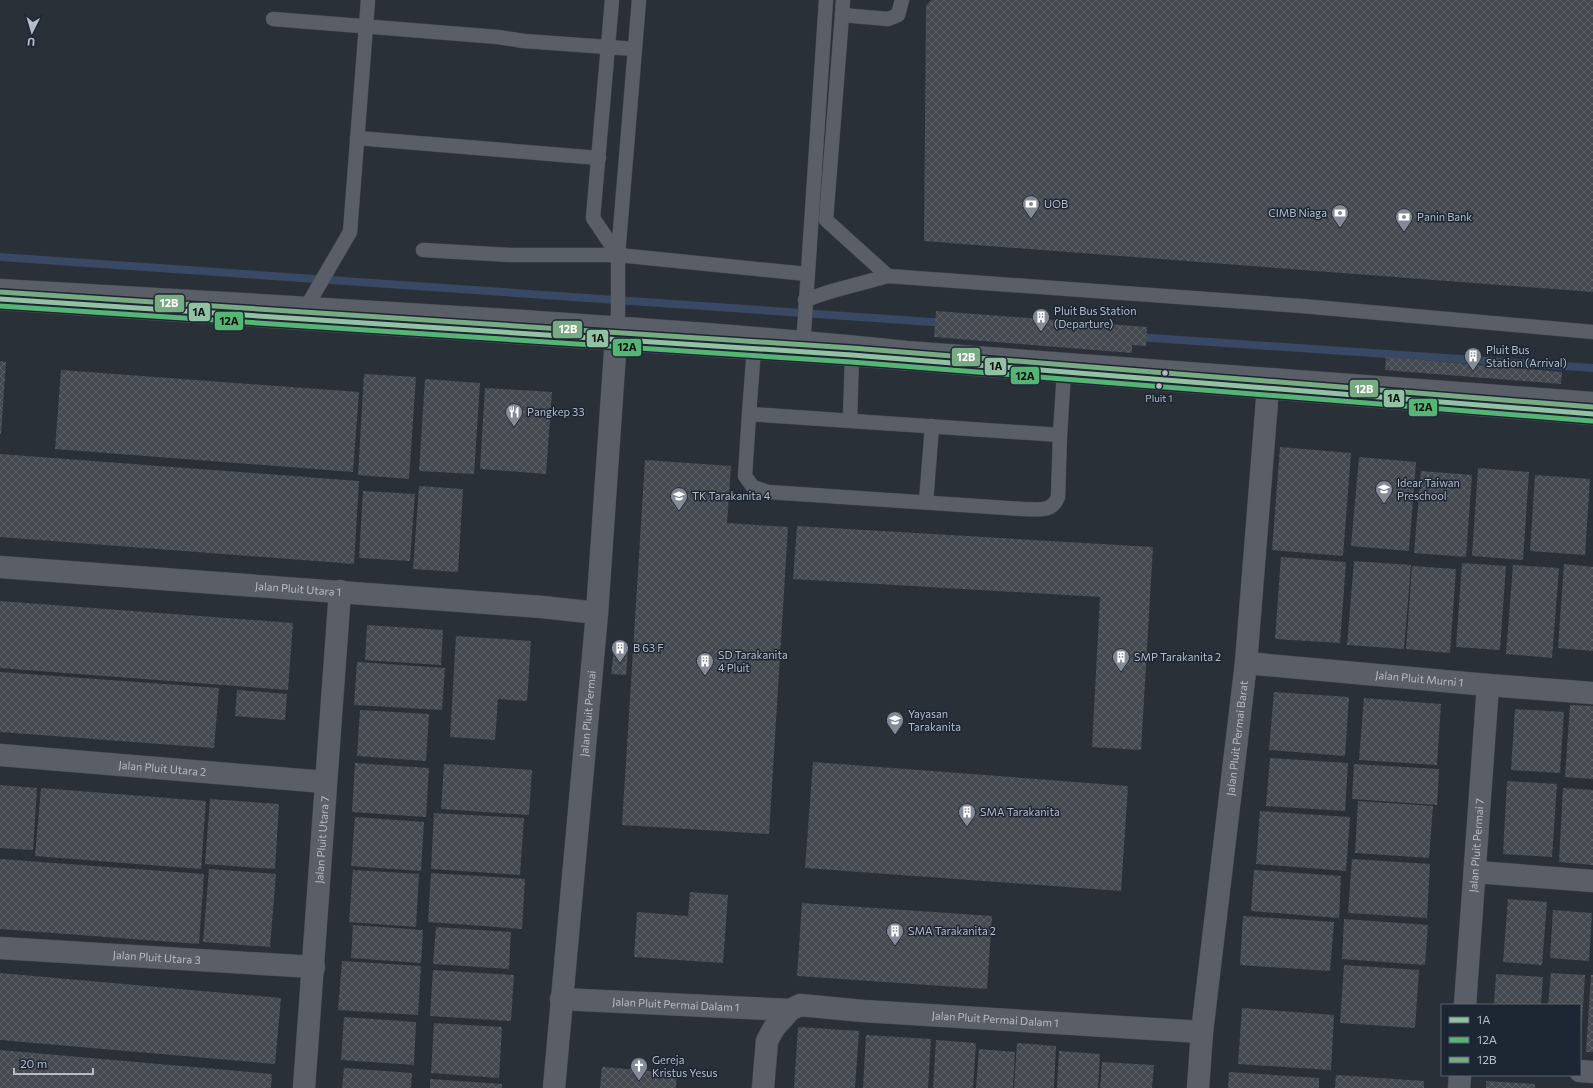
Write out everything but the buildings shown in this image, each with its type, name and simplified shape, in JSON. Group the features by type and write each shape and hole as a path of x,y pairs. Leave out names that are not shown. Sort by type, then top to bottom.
{"street":[{"path":"0,299 617,325 754,348 803,338 852,355 1593,414"},
{"name":"Jalan Pluit Permai","path":"554,1088 597,613 617,325"},
{"name":"Jalan Pluit Permai Barat","path":"1198,1088 1202,1032 1246,663 1268,388"},
{"name":"Jalan Pluit Utara 1","path":"0,567 542,607 597,613"},
{"name":"Jalan Pluit Utara 7","path":"304,1088 314,967 325,782 340,592"},
{"name":"Jalan Pluit Murni 1","path":"1246,663 1593,693"},
{"name":"Jalan Pluit Permai 7","path":"1465,1004 1476,872 1488,685"},
{"name":"Jalan Pluit Utara 2","path":"0,756 325,782"},
{"path":"1476,872 1593,881"},
{"name":"Jalan Pluit Utara 3","path":"0,948 314,967"},
{"name":"Jalan Pluit Permai Dalam 1","path":"561,999 790,1010 800,1005 863,1011 1202,1032"},
{"path":"763,1088 767,1040 774,1028 790,1010"},
{"path":"1581,1071 1593,1072"},
{"path":"1459,1088 1460,1076"}],"lane":[{"path":"0,286 304,311 350,232 368,0"},
{"path":"612,0 593,218 618,255"},
{"name":"Jalan Pluit Permai","path":"617,325 618,255 639,0"},
{"path":"803,338 826,0"},
{"path":"843,0 826,220 888,276"},
{"path":"842,15 888,19 898,15 902,0"},
{"path":"273,19 498,38 524,42 608,46 635,49"},
{"path":"357,138 599,158"},
{"path":"423,250 511,255 618,255 807,274"},
{"path":"805,303 832,291 888,276 1302,306 1593,332"},
{"path":"617,325 1593,399"},
{"path":"754,348 745,476 752,487 768,492 1023,509 1049,508 1056,504 1058,497 1064,371"},
{"path":"850,420 852,355"},
{"path":"749,414 1060,435"},
{"path":"926,502 932,426"}],"waterway":[{"path":"0,257 946,323"},
{"path":"1137,337 1593,368"}],"transit line":[{"name":"12B","path":"0,292 852,348 1593,407"},
{"name":"1A","path":"0,299 852,355 1593,414"},
{"name":"12A","path":"0,306 851,362 1592,421"}],"place":[{"name":"UOB","path":"1031,219"},
{"name":"CIMB Niaga","path":"1340,228"},
{"name":"Panin Bank","path":"1404,232"},
{"name":"Pluit Bus Station (Departure)","path":"1041,332"},
{"name":"Pluit Bus Station (Arrival)","path":"1473,371"},
{"name":"Pluit 1","path":"1159,386"},
{"name":"Pangkep 33","path":"514,427"},
{"name":"Idear Taiwan Preschool","path":"1384,504"},
{"name":"TK Tarakanita 4","path":"679,511"},
{"name":"B 63 F","path":"620,663"},
{"name":"SMP Tarakanita 2","path":"1121,672"},
{"name":"SD Tarakanita 4 Pluit","path":"705,676"},
{"name":"Yayasan Tarakanita","path":"895,735"},
{"name":"SMA Tarakanita","path":"967,827"},
{"name":"SMA Tarakanita 2","path":"895,946"},
{"name":"Gereja Kristus Yesus","path":"639,1081"}]}
